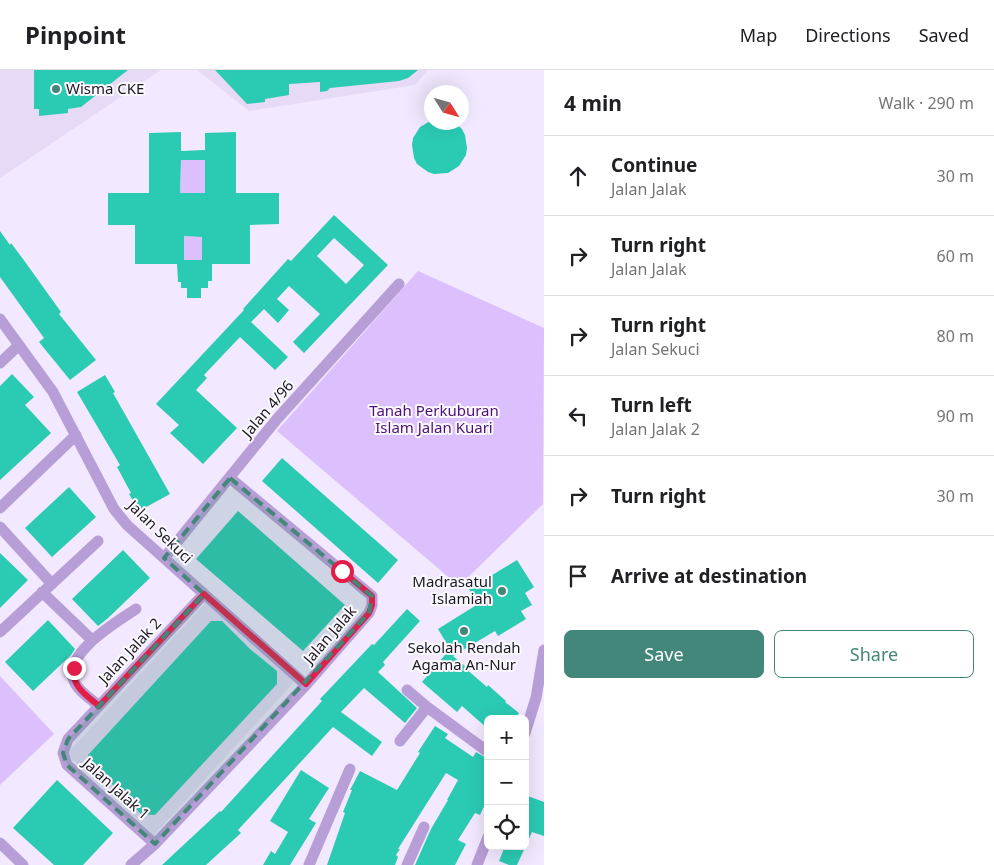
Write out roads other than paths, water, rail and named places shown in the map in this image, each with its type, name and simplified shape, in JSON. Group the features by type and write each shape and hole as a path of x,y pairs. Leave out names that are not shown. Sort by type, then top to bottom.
{"street":[{"name":"Jalan 4/96","path":"164,558 278,419 399,284"},
{"name":"Jalan Sekuci","path":"0,319 53,392 114,509 127,525 306,684"},
{"path":"0,363 19,345"},
{"path":"0,508 76,435"},
{"name":"Jalan Jalak","path":"131,865 155,844 306,684 369,613 372,605 372,596 230,478"},
{"path":"0,527 52,584"},
{"path":"0,632 98,541"},
{"path":"42,592 92,640"},
{"name":"Jalan Jalak 2","path":"63,753 68,739 204,594"},
{"path":"99,706 76,685 73,675 77,659 92,640 136,609"},
{"path":"529,720 536,698 544,650"},
{"path":"407,690 484,749"},
{"path":"400,741 427,707"},
{"name":"Jalan Jalak 1","path":"63,753 68,765 155,844"},
{"path":"309,865 350,769"},
{"path":"407,865 424,827"},
{"path":"0,843 23,865"},
{"path":"477,865 484,848"}],"place":[{"name":"Wisma CKE","path":"56,89"},
{"name":"Madrasatul Islamiah","path":"502,591"},
{"name":"Sekolah Rendah Agama An-Nur","path":"464,631"}],"park label":[{"name":"Tanah Perkuburan Islam Jalan Kuari","path":"434,420"}]}
